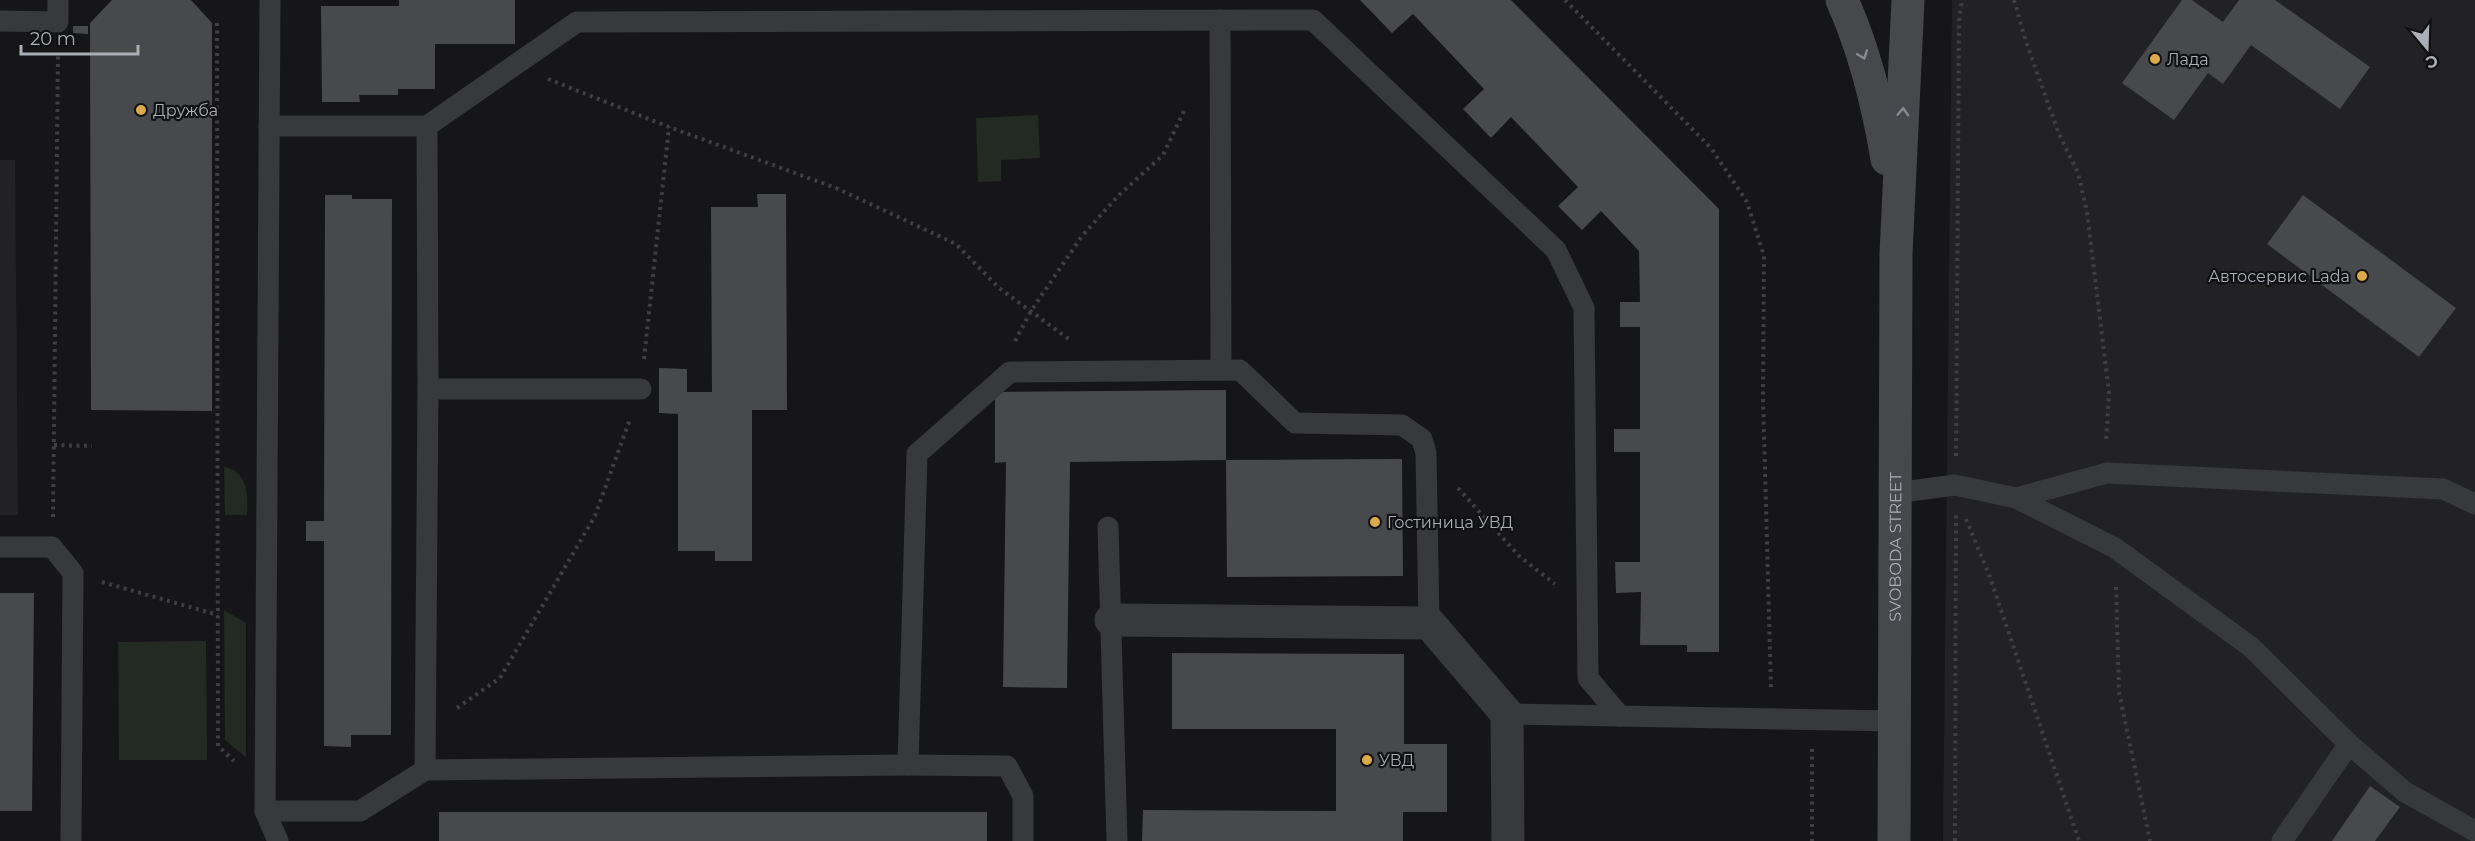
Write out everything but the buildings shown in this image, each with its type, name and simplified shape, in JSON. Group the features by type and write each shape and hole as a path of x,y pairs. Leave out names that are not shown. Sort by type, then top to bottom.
{"main road":[{"name":"SVOBODA STREET","path":"1842,0 1866,65 1880,116 1891,181 1896,254"},
{"name":"SVOBODA STREET","path":"1894,841 1896,254 1908,0"}],"street":[{"path":"1111,620 1428,623 1507,714 1508,841"}],"lane":[{"path":"0,21 58,22 58,0"},
{"path":"270,0 265,811 278,841"},
{"path":"1220,20 1221,370"},
{"path":"269,126 427,126 577,22 1313,20 1556,250 1584,308 1588,678 1620,716"},
{"path":"425,770 428,389 427,126"},
{"path":"908,765 917,454 1010,372 1240,370 1295,423 1402,425 1422,439 1426,453 1428,623"},
{"path":"428,389 640,389"},
{"path":"2016,498 2107,472 2443,489 2475,504"},
{"path":"1895,493 1955,489 2016,498 2115,548 2251,647 2349,744 2405,792 2475,831"},
{"path":"1108,527 1117,841"},
{"path":"0,547 52,548 73,573 71,841"},
{"path":"1507,714 1894,721"},
{"path":"2282,841 2349,744"},
{"path":"265,811 360,811 425,770 1007,766 1023,796 1023,841"}],"path":[{"path":"1565,0 1711,148 1747,202 1764,256 1763,398 1772,718"},
{"path":"1955,841 1955,489 1959,22 1962,0"},
{"path":"2014,0 2026,42 2059,134 2078,173 2087,212 2109,393 2105,454 2107,472"},
{"path":"52,548 58,22"},
{"path":"217,23 218,746 236,764"},
{"path":"515,65 669,128 836,188 956,244 999,288 1111,371"},
{"path":"994,386 1031,311 1082,236 1118,196 1163,155 1185,109"},
{"path":"425,730 500,678 595,516 640,389 669,128"},
{"path":"54,445 92,446"},
{"path":"1426,453 1519,556 1589,610"},
{"path":"1955,489 1990,577 2079,841"},
{"path":"2115,548 2119,692 2150,841"},
{"path":"73,573 218,615"},
{"path":"1812,718 1812,841"}],"shaded area":[{"path":"1952,0 2475,0 2475,841 1943,841"},
{"path":"1038,115 1040,158 1001,160 1001,181 978,182 976,118"},
{"path":"0,160 15,160 18,515 0,515"},
{"path":"224,467 238,473 245,485 247,515 225,515"},
{"path":"224,610 246,623 246,757 225,740"},
{"path":"206,641 207,760 119,760 118,642"}],"place":[{"name":"Лада","path":"2155,59"},
{"name":"Дружба","path":"141,110"},
{"name":"Автосервис Lada","path":"2362,276"},
{"name":"Гостиница УВД","path":"1375,522"},
{"name":"УВД","path":"1367,760"}]}
